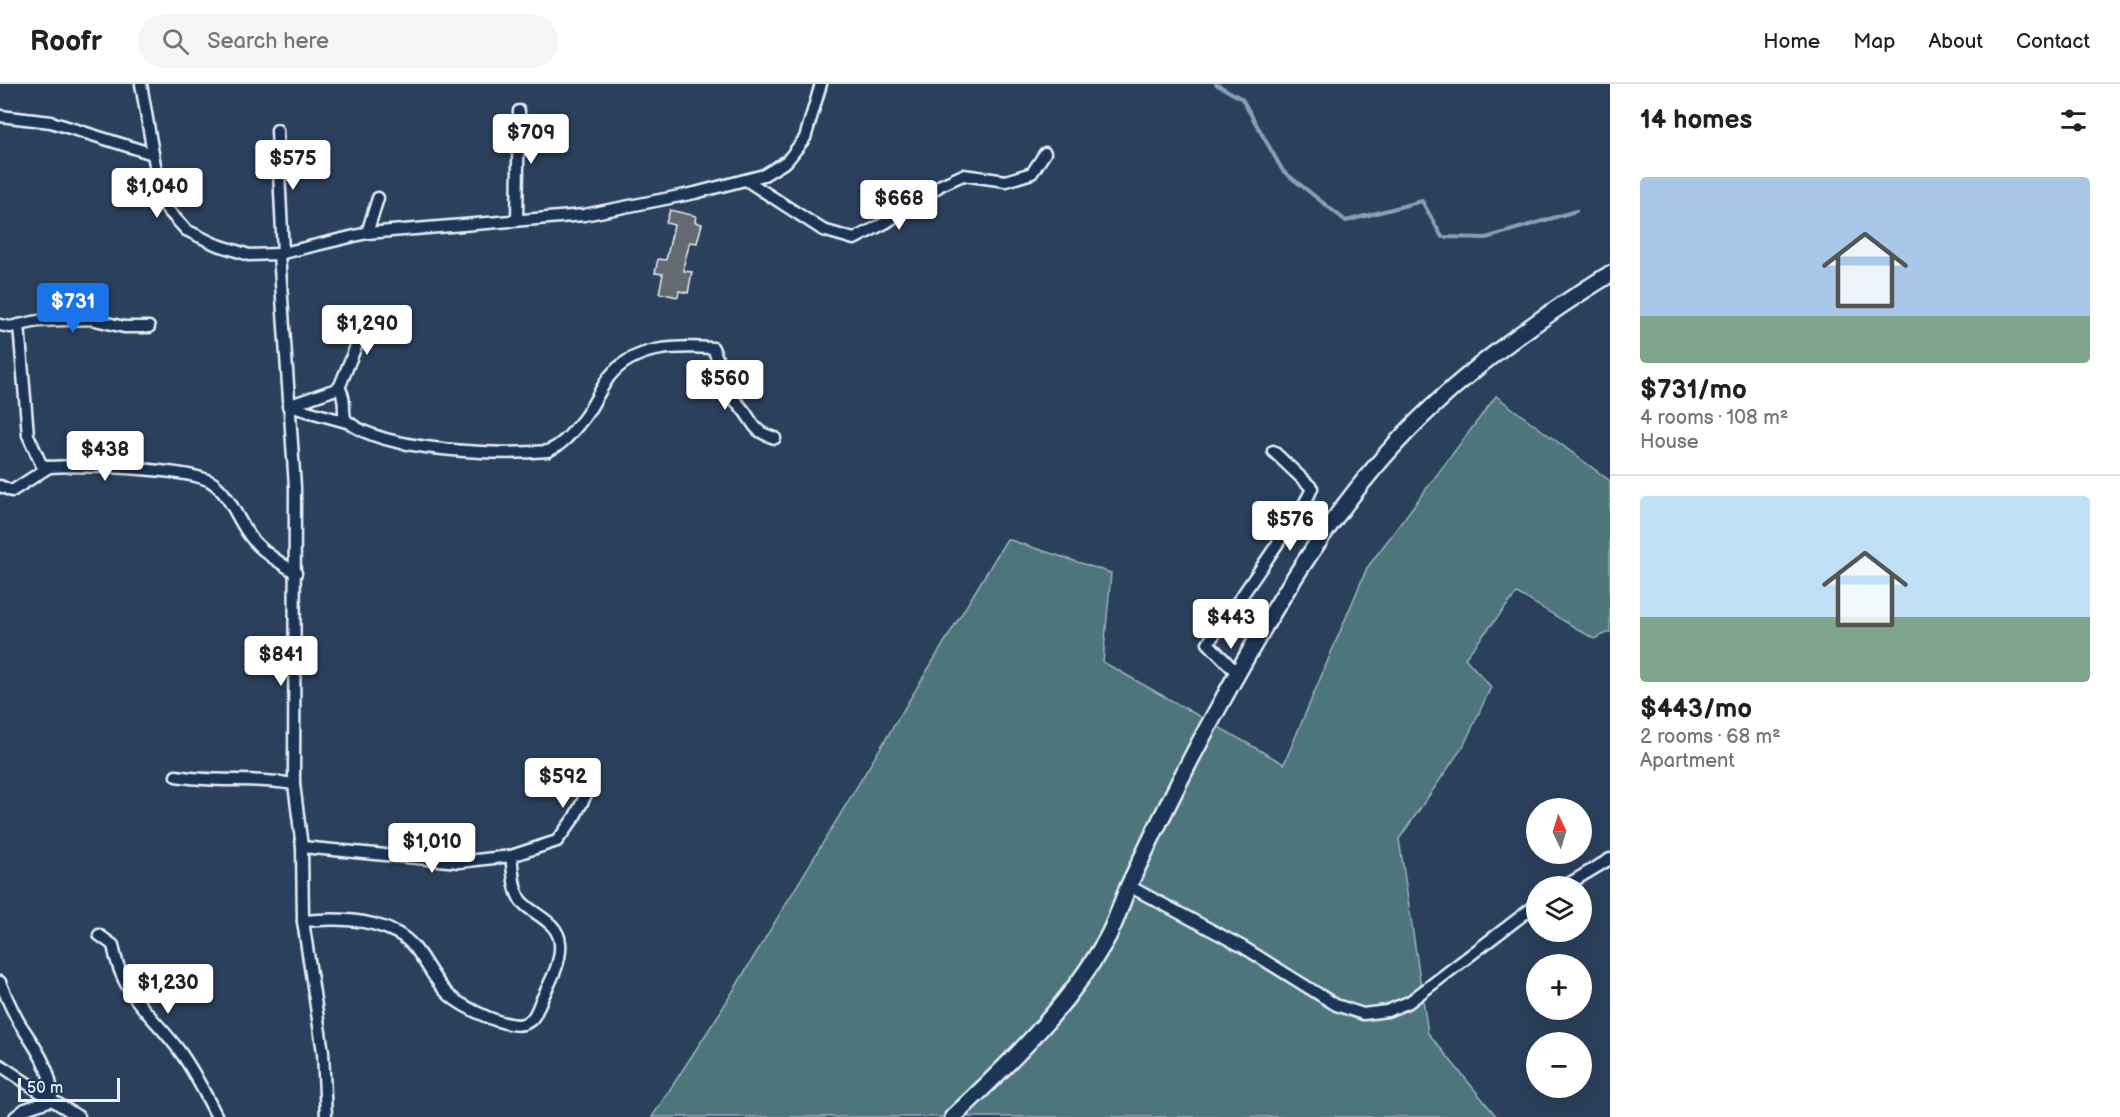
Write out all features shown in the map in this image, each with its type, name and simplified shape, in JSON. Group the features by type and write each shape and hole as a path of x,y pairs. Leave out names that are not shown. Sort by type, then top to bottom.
{"main road":[{"path":"953,1117 1017,1056 1078,983 1107,939 1129,886 1237,673 1310,553 1364,481 1430,409 1498,352 1610,274"}],"street":[{"path":"141,84 159,188 167,209 186,230 215,244 249,255 281,254 367,233 584,215 695,193 764,175 787,161 805,138 821,84"},
{"path":"517,219 519,111"},
{"path":"0,116 51,122 153,154"},
{"path":"278,130 288,406 295,488 294,784 302,847 303,921 323,1052 326,1117"},
{"path":"746,180 823,230 854,239 887,222 941,185 963,176 1006,181 1032,173 1045,153"},
{"path":"367,233 378,198"},
{"path":"288,406 339,388 356,346 375,314"},
{"path":"0,325 91,319 124,327 149,327"},
{"path":"20,325 28,435 42,464 49,467 120,468 196,477 212,482 228,499 252,539 266,554 296,573"},
{"path":"288,406 350,423 410,445 548,451 559,446 584,419 610,375 626,362 661,348 713,348 719,363 720,386 743,409 749,423 760,433 775,438"},
{"path":"339,388 345,399 344,414 350,423"},
{"path":"1237,673 1208,643 1306,504 1312,488 1273,451"},
{"path":"0,486 12,491 49,467"},
{"path":"176,776 201,780 265,779 294,784"},
{"path":"302,847 459,862 511,856 557,841 574,818 590,789"},
{"path":"303,921 334,918 373,924 397,933 414,944 430,972 460,1005 505,1024 518,1026 527,1023 538,1009 558,959 561,944 549,922 520,900 511,856"},
{"path":"1582,876 1610,859"},
{"path":"1129,886 1243,947 1336,1005 1363,1014 1387,1011 1409,1002 1526,913"},
{"path":"99,935 113,945 117,970 124,986 184,1057 217,1117"},
{"path":"0,981 19,1023 43,1061 52,1088 52,1100"},
{"path":"0,1065 79,1117"},
{"path":"15,1117 25,1109 52,1100"}],"green space":[{"path":"1496,396 1610,481 1610,632 1594,639 1517,593 1465,658 1491,687 1464,745 1399,839 1428,1033 1497,1117 652,1117 721,1011 1007,539 1111,573 1103,662 1284,764 1367,568"}],"building":[{"path":"670,210 696,216 695,222 702,224 697,243 690,242 684,264 684,271 692,272 688,293 679,291 678,297 659,293 663,274 655,273 658,259 666,260 674,225 666,223"}],"waterway":[{"path":"1216,84 1242,99 1283,171 1346,221 1422,201 1442,237 1486,238 1576,211"}]}
